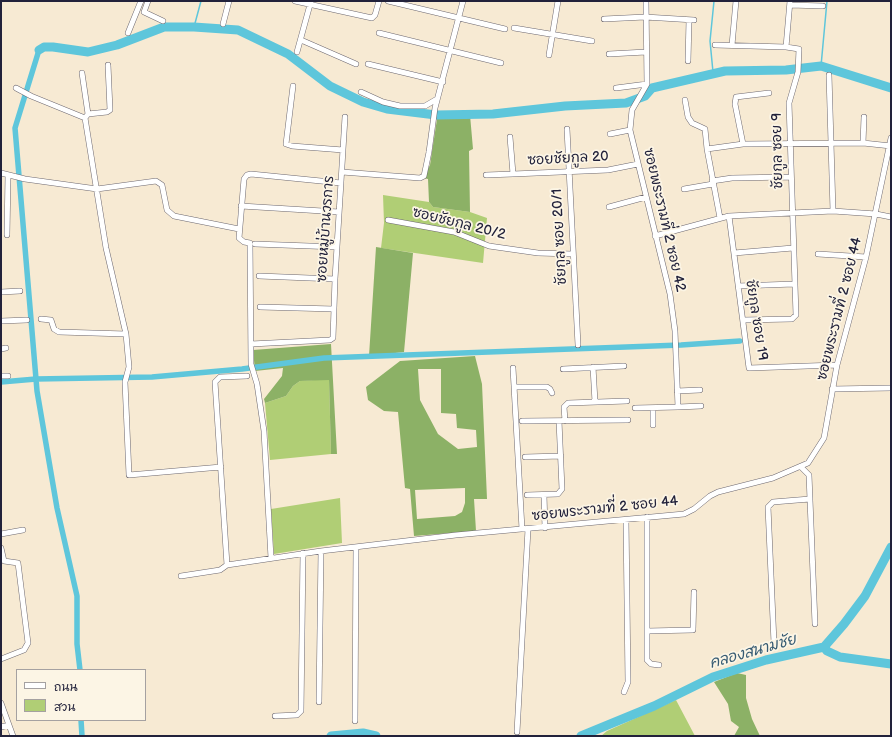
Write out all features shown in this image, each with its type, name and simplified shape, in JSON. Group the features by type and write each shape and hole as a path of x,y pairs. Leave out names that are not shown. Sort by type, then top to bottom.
{"street":[{"path":"128,33 141,1 148,3 144,12 163,21"},
{"path":"223,24 229,1"},
{"path":"295,1 310,3 372,18 375,15 379,1"},
{"path":"388,1 505,29"},
{"path":"342,172 420,178 424,176 435,108 443,82 462,1"},
{"path":"549,55 551,34 558,1"},
{"name":"ซอยพระรามที่ 2 ซอย 42","path":"646,1 647,84 645,91 632,110 630,130 670,294 676,345 678,407"},
{"path":"732,45 736,1"},
{"path":"297,52 310,3"},
{"path":"715,45 786,47 790,3 823,6"},
{"path":"604,19 645,17 692,20 688,61"},
{"path":"514,28 592,41"},
{"path":"379,34 501,63"},
{"path":"301,40 356,64"},
{"name":"ชัยกูล ซอย 9","path":"743,320 792,319 796,316 791,212 789,100 798,72 799,49 786,47"},
{"path":"608,54 646,52"},
{"path":"368,64 443,82"},
{"path":"16,88 31,96 86,116 107,112 110,110 108,65"},
{"path":"82,73 86,116 108,255 126,334 129,367 125,382 129,475 221,467"},
{"path":"829,75 833,211"},
{"path":"616,88 647,84"},
{"path":"293,86 286,144 292,146 343,150"},
{"path":"361,92 383,102 400,106 425,106 437,99"},
{"path":"743,144 735,104 736,97 739,95 769,93"},
{"path":"685,100 688,117 692,123 705,129 720,218"},
{"name":"ซอยหมู่บ้านวรการ","path":"251,344 330,340 333,338 335,279 346,117"},
{"path":"863,143 864,118"},
{"name":"ชัยกูล ซอย 20/1","path":"567,129 572,254 578,344"},
{"path":"610,134 630,130"},
{"name":"ซอยชัยกูล 20","path":"510,137 513,174 608,170 638,164"},
{"name":"ซอยพระรามที่ 2 ซอย 44","path":"181,576 220,570 227,564 322,551 525,529 626,520 689,512 718,492 773,478 808,463 824,438 837,365 866,258 891,138"},
{"path":"707,148 743,144 831,143 863,143 890,146"},
{"path":"1,173 25,179 97,189 156,181 162,185 167,210 174,216 239,229"},
{"path":"337,247 244,242 239,238 239,229 244,179 247,175 251,174 341,183"},
{"path":"486,175 513,174"},
{"path":"7,235 8,175"},
{"path":"684,189 732,178 790,177"},
{"path":"609,207 646,197"},
{"path":"241,206 339,212"},
{"path":"655,236 683,230 729,216 833,211 876,214 891,217"},
{"name":"ชัยกูล ซอย 19","path":"729,216 749,368 837,365"},
{"name":"ซอยชัยกูล 20/2","path":"388,220 454,232 489,246 538,253 572,254"},
{"path":"253,243 251,364 257,384 264,431 271,558"},
{"path":"734,253 793,248"},
{"path":"818,254 866,258"},
{"path":"259,276 335,279"},
{"path":"738,286 794,284"},
{"path":"1,292 20,292"},
{"path":"260,307 334,309"},
{"path":"41,319 51,320 54,329 59,332 126,334"},
{"path":"1,321 27,320"},
{"path":"563,368 624,366"},
{"path":"593,367 595,402"},
{"path":"513,368 525,529 517,732"},
{"path":"1,376 8,376"},
{"path":"227,564 216,382 220,377 247,376"},
{"path":"514,387 547,387 552,393"},
{"path":"832,389 891,388"},
{"path":"677,391 700,390"},
{"path":"527,495 558,494 562,489 562,421 564,407 568,403 627,401"},
{"path":"635,408 701,406"},
{"path":"653,408 653,426"},
{"path":"522,421 628,420"},
{"path":"525,458 561,456"},
{"path":"801,467 809,476 815,624"},
{"path":"544,494 545,528"},
{"path":"774,643 768,507 773,502 810,500"},
{"path":"647,517 647,660 651,664 659,665"},
{"path":"624,692 628,682 626,520"},
{"path":"1,534 23,530"},
{"path":"1,548 4,561 18,563 28,644 24,650 1,659"},
{"path":"355,721 356,548"},
{"path":"319,702 322,551"},
{"path":"275,716 297,715 301,711 303,554"},
{"path":"647,632 693,630 694,592"},
{"path":"1,704 13,736"},
{"path":"1,727 9,725"}],"green space":[{"path":"470,115 473,149 469,151 470,212 433,207 429,202 428,179 423,178 430,165 437,119"},
{"path":"383,195 429,202 433,207 470,212 487,218 483,263 381,248 384,223"},
{"path":"376,247 413,253 404,352 369,356"},
{"path":"331,344 337,454 331,454 329,380 300,381 293,386 286,396 265,403 264,399 282,376 283,368 255,371 253,350"},
{"path":"475,356 482,384 487,499 474,499 476,531 414,536 410,489 405,488 398,412 384,411 368,400 366,387 400,361","holes":["418,369 441,369 441,413 456,414 457,428 476,430 477,447 458,449 438,434 420,400","465,488 465,503 462,512 455,516 417,519 415,490"]},
{"path":"329,379 331,454 270,460 265,403 286,396 293,386 300,381"},
{"path":"340,498 342,543 274,554 271,509"},
{"path":"737,673 746,675 746,698 752,719 760,736 734,736 739,727 731,721 728,704 714,682"},
{"path":"676,700 695,736 601,736 607,731"}],"waterway":[{"path":"194,27 201,1"},
{"path":"713,72 710,41 714,1"},
{"path":"821,66 827,1"},
{"path":"39,50 44,47 53,47 88,52 117,45 164,27 194,27 238,30 288,54 330,86 363,102 387,109 436,115 493,114 565,106 626,103 645,96 652,88 725,71 786,70 821,66 891,88"},
{"path":"39,50 15,128 37,391 57,508 77,596 77,644 80,669"},
{"path":"1,382 36,379 152,377 242,369 324,358 681,345 740,341"},
{"name":"คลองสนามชัย","path":"581,736 654,706 713,677 766,660 824,647 865,596 891,547"},
{"path":"824,647 827,651 840,657 891,664"},
{"path":"81,721 82,736"},
{"name":"คลองสนามชัย","path":"331,736 363,733 376,736"}]}
